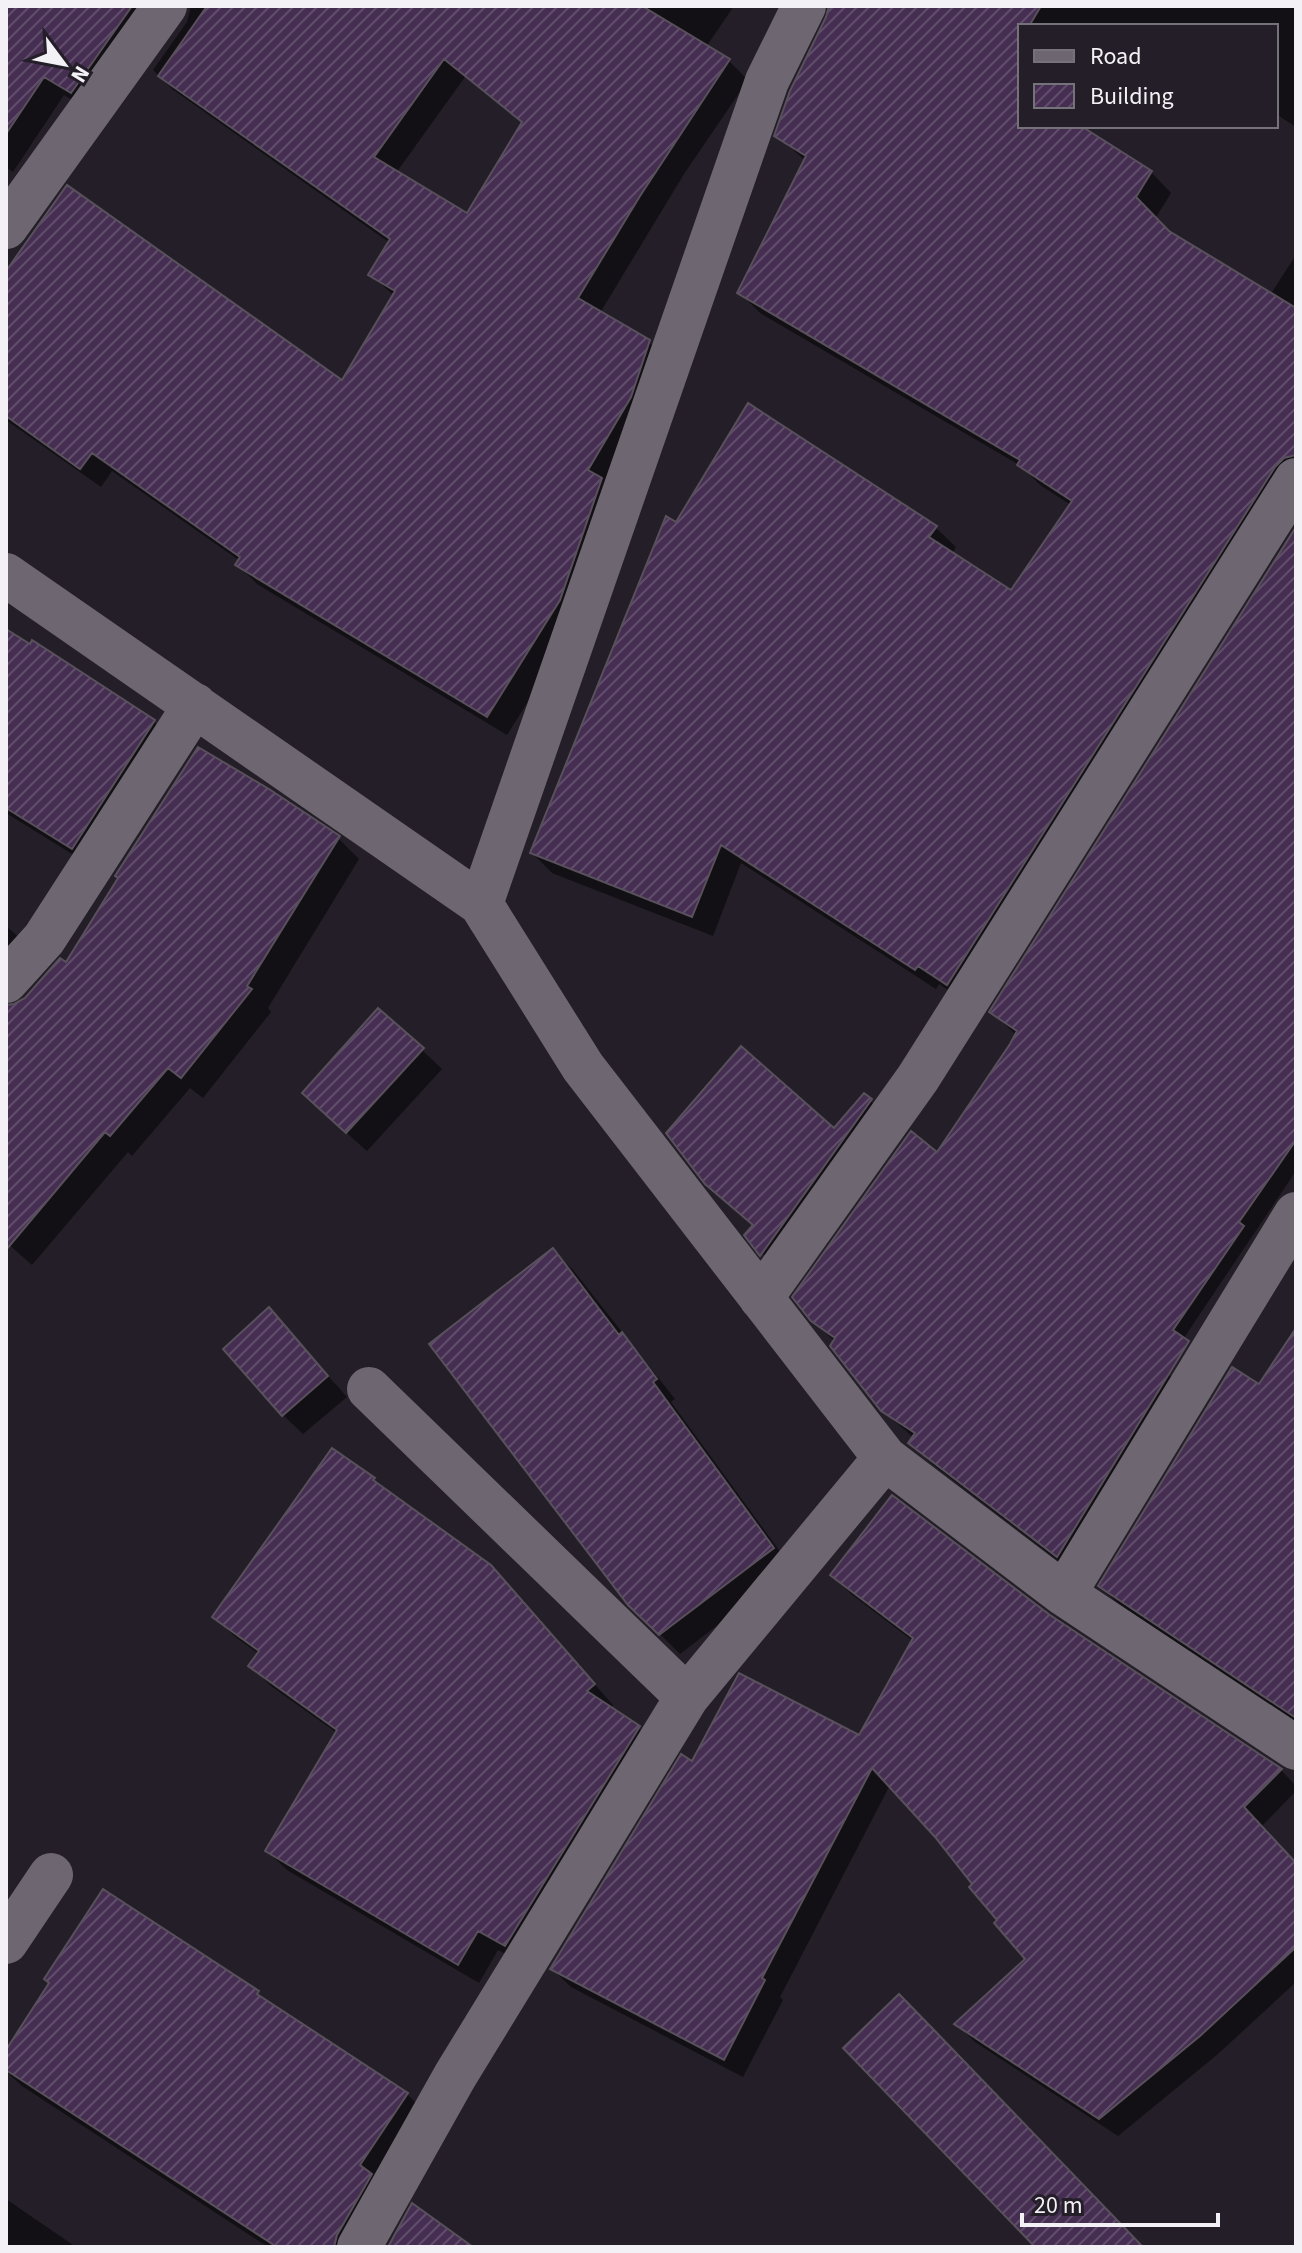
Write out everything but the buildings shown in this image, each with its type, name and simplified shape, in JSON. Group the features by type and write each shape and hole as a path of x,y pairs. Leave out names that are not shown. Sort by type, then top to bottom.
{"street":[{"path":"6,227 165,6"},
{"path":"481,904 788,13"},
{"path":"761,1298 918,1078 1296,480"},
{"path":"6,575 481,904 583,1067 885,1458 1064,1594 1296,1748"},
{"path":"6,981 44,939 195,705"},
{"path":"1064,1594 1296,1214"},
{"path":"369,1389 687,1697"},
{"path":"359,2247 455,2076 687,1697 885,1458"},
{"path":"6,1942 51,1875"}]}
